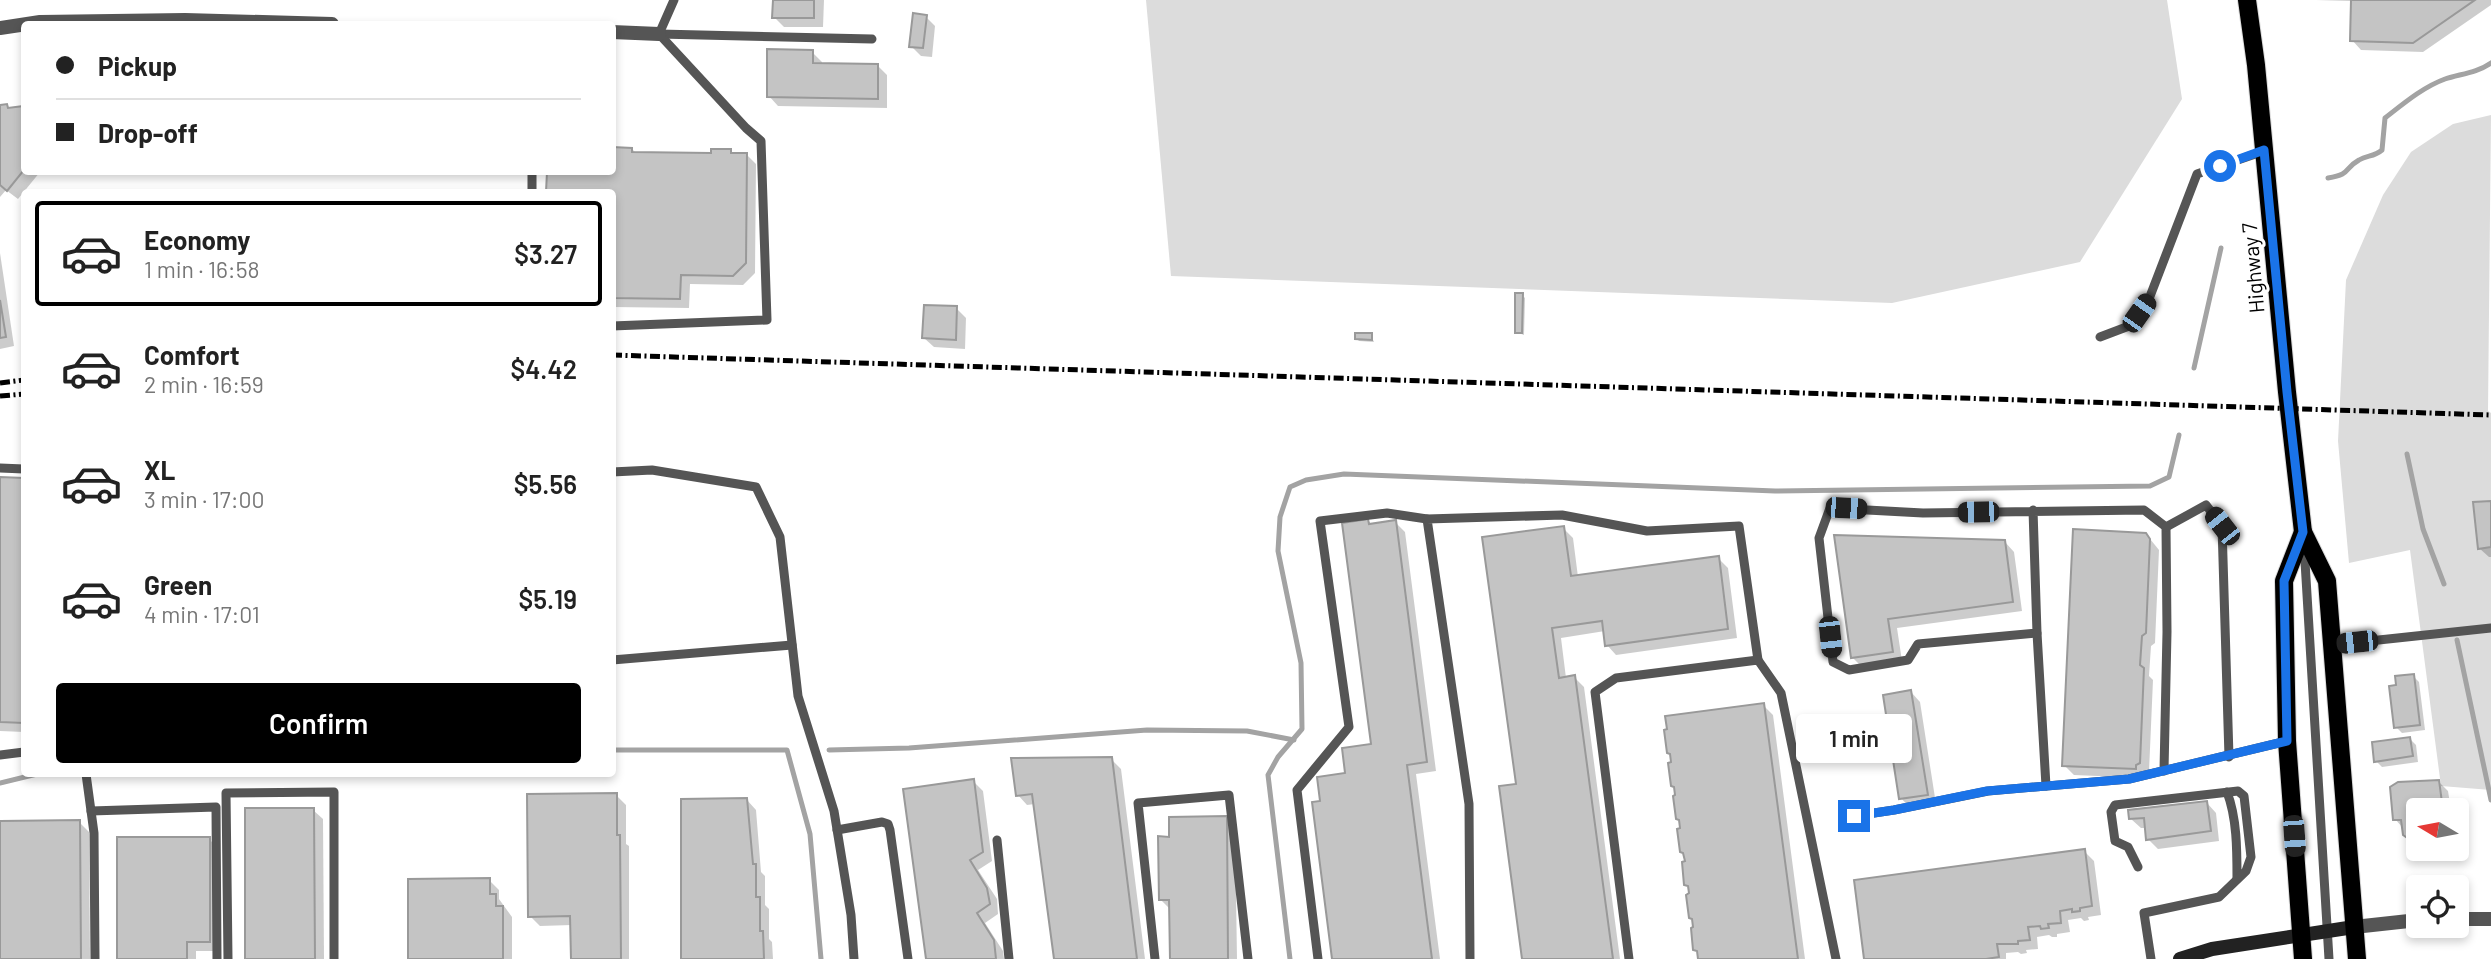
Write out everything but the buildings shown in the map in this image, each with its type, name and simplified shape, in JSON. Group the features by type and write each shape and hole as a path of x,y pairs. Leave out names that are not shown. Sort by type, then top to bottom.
{"main road":[{"name":"Highway 7","path":"2247,0 2303,532 2327,581 2357,959"},
{"name":"Highway 7","path":"2303,532 2284,581 2287,741 2303,959"}],"street":[{"path":"112,21 222,21"},
{"path":"0,28 21,25"},
{"path":"616,32 659,34"},
{"path":"2469,919 2491,919"},
{"path":"2180,959 2212,948 2406,921"}],"lane":[{"path":"659,34 674,0"},
{"path":"659,34 872,39"},
{"path":"616,326 767,320 761,141 659,34"},
{"path":"2100,337 2129,327 2149,299 2197,174 2264,150"},
{"path":"0,468 21,468"},
{"path":"616,472 652,470 756,487 780,537 797,696 834,811 854,959"},
{"path":"2166,527 2206,505 2222,526 2229,757"},
{"path":"2037,633 1918,644 1908,660 1849,670 1833,662 1819,538 1830,508 1923,513 2144,510 2166,527"},
{"path":"2033,510 2046,786"},
{"path":"1318,959 1297,790 1349,727 1320,521 1387,513 1427,519 1562,514 1647,531 1739,526 1758,660 1781,692 1836,959"},
{"path":"1427,519 1469,804 1469,959"},
{"path":"2164,771 2166,527"},
{"path":"2303,532 2329,959"},
{"path":"2332,645 2491,628"},
{"path":"616,660 792,645"},
{"path":"1629,959 1595,692 1616,678 1758,660"},
{"path":"1854,816 1987,791 2129,779 2287,741"},
{"path":"0,755 21,752"},
{"path":"86,777 94,833 95,959"},
{"path":"2138,867 2127,847 2115,841 2111,812 2115,805 2238,791 2244,796 2251,857 2246,871 2219,897 2144,913 2151,959"},
{"path":"228,959 226,793 334,792 334,959"},
{"path":"2227,792 2235,831 2237,878"},
{"path":"1155,959 1138,803 1229,795 1248,959"},
{"path":"91,811 216,807 217,959"},
{"path":"837,830 882,822 888,824 908,959"},
{"path":"997,839 1009,959"}],"shaded area":[{"path":"1146,0 2167,0 2182,99 2080,262 1892,303 1171,276"},
{"path":"2491,115 2488,411 2491,413 2491,790 2441,786 2410,550 2349,563 2338,441 2346,280 2383,195 2411,152 2453,124"}],"waterway":[{"path":"2328,178 2341,175 2354,163 2382,150 2385,118 2414,96 2437,82 2491,63"},
{"path":"2194,368 2221,248"},
{"path":"1290,959 1268,775 1278,757 1302,729 1301,663 1278,551 1280,517 1290,487 1306,480 1344,474 1775,491 2150,486 2169,477 2179,435"},
{"path":"2407,454 2423,529 2444,584"},
{"path":"2457,640 2491,800"},
{"path":"829,750 909,748 1147,730 1247,731 1294,740"},
{"path":"616,750 787,750 810,834 821,959"},
{"path":"0,783 25,777"}],"railway":[{"path":"616,355 2491,415"},
{"path":"0,383 21,380"},
{"path":"0,396 21,394"}],"route":[{"path":"1854,816 1987,791 2129,779 2287,741 2284,581 2303,532 2264,150 2220,166"}]}
